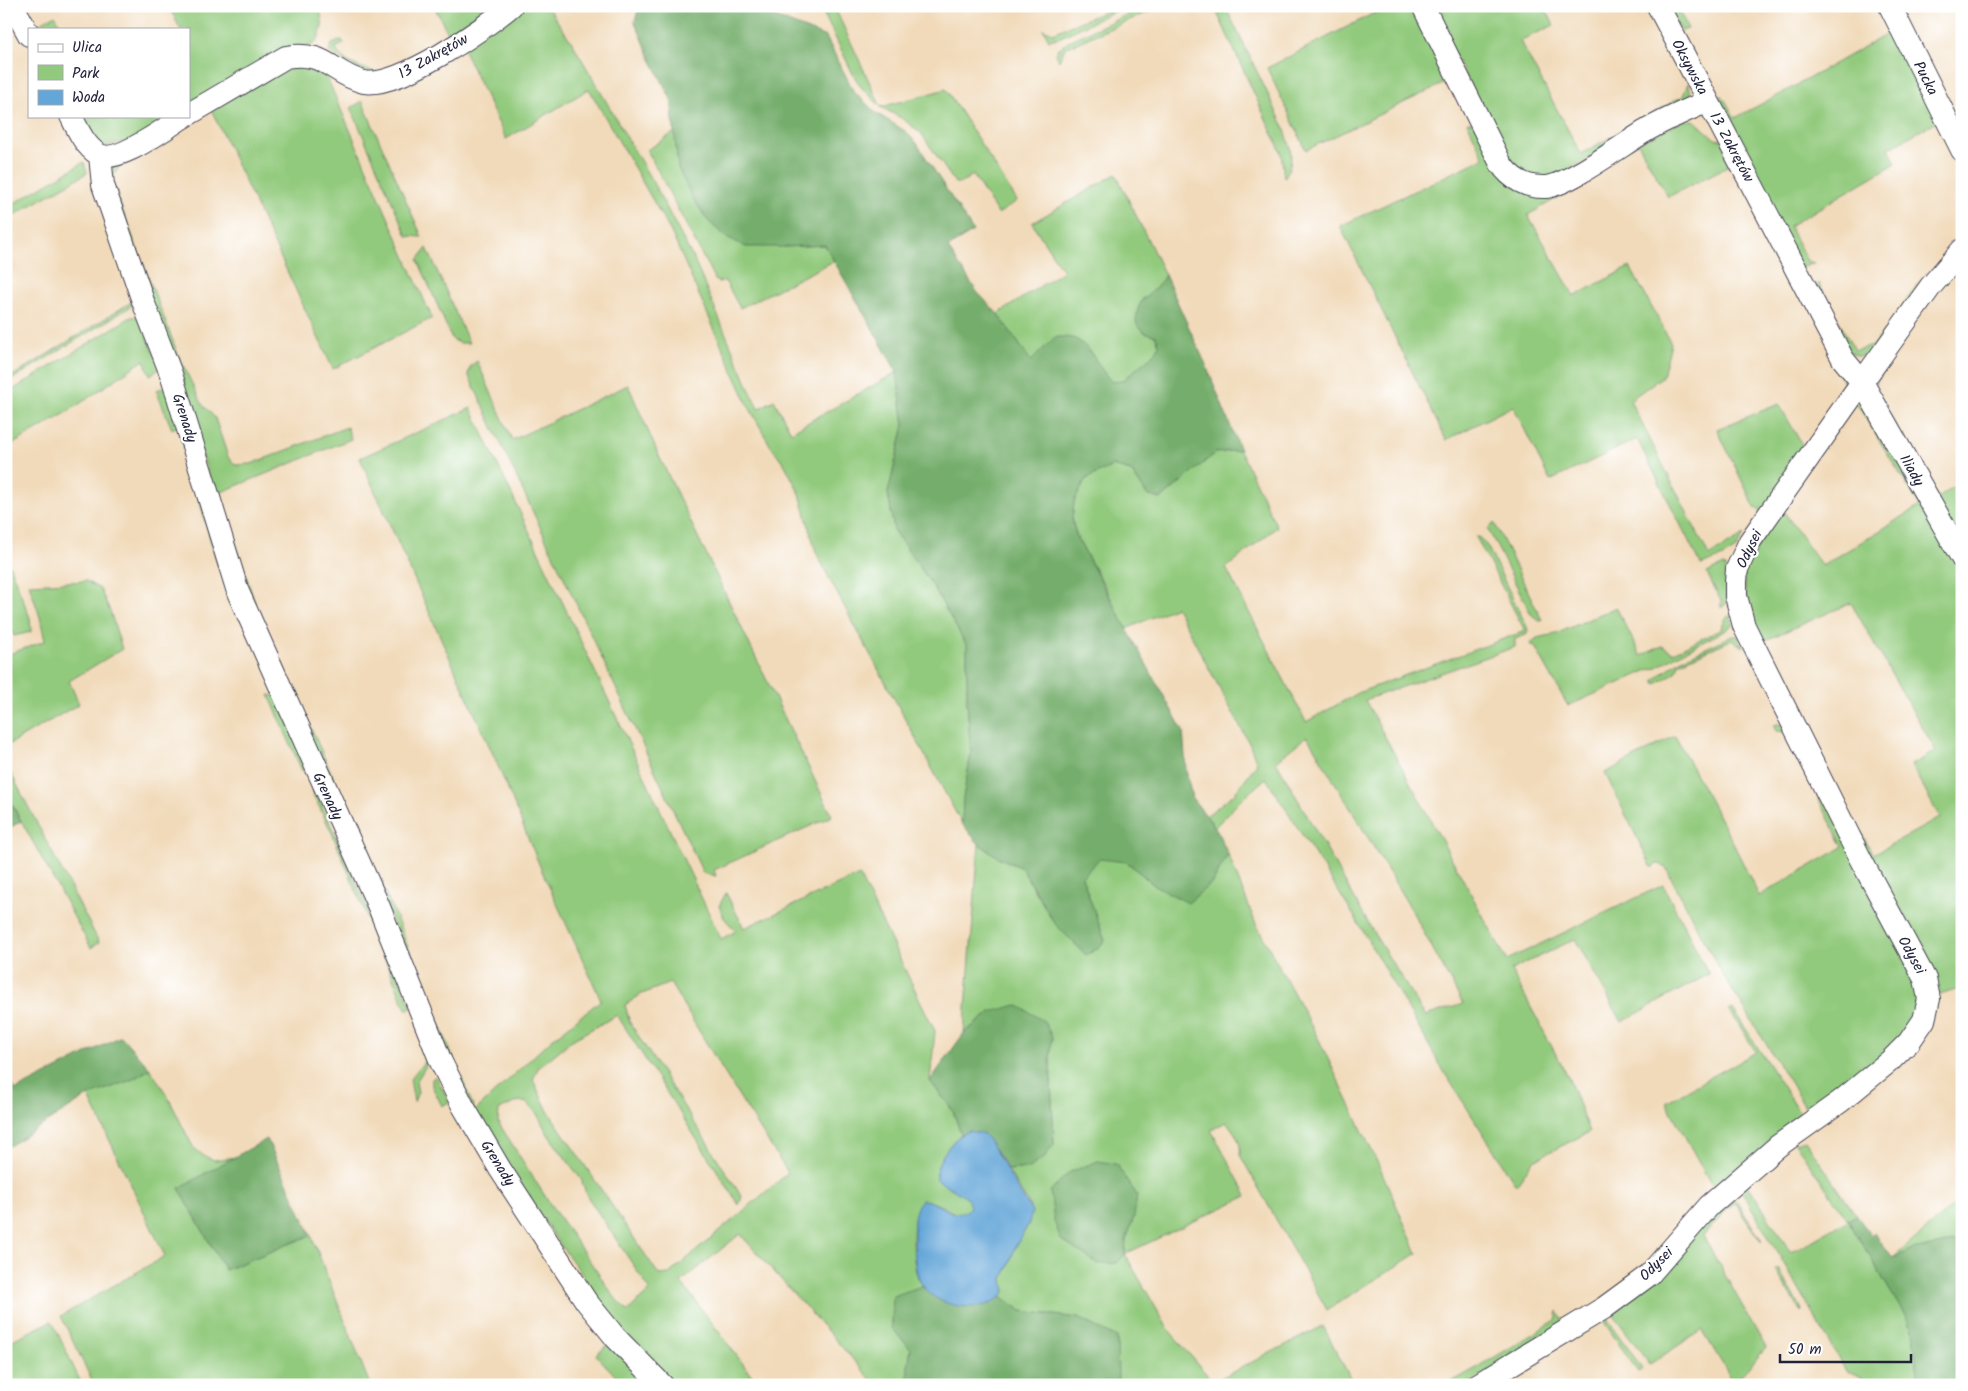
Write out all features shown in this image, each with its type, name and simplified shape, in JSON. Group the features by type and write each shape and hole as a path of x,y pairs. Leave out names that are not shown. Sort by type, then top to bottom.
{"street":[{"path":"13,6 28,33"},
{"name":"13 Zakrętów","path":"190,113 286,57 298,55 314,56 343,73 365,82 386,81 415,69 477,31 511,6"},
{"name":"13 Zakrętów","path":"1423,6 1501,164 1512,177 1528,185 1547,187 1564,182 1650,129 1708,101 1843,360 1862,382"},
{"name":"Oksywska","path":"1658,6 1708,101"},
{"name":"Pucka","path":"1890,6 1962,150"},
{"path":"72,118 84,141 100,156 115,156 125,153 182,118"},
{"name":"Grenady","path":"100,156 103,185 144,304 171,374 238,592 379,907 441,1062 463,1106 500,1169 586,1301 616,1338 662,1385"},
{"path":"1862,382 1931,286 1962,250"},
{"name":"Iliady","path":"1862,382 1962,558"},
{"name":"Odysei","path":"1476,1385 1604,1308 1649,1274 1709,1206 1778,1146 1834,1107 1869,1079 1909,1042 1924,1020 1929,999 1925,979 1860,860 1750,639 1736,596 1737,568 1750,540 1862,382"}],"green space":[{"path":"169,6 318,6 322,25 315,43 190,106 190,28 180,28"},
{"path":"434,6 502,6 450,37"},
{"path":"519,6 547,6 573,44 656,188 694,260 758,409 774,400 791,432 897,372 904,425 888,493 894,531 931,583 967,646 967,702 971,754 963,798 962,824 816,552 800,494 785,465 770,445 748,405 671,232 589,89 506,139 462,46"},
{"path":"639,6 747,6 826,37 854,92 876,113 905,131 916,142 973,231 948,248 977,292 998,314 1031,361 1055,337 1072,338 1084,345 1112,382 1122,381 1156,352 1159,345 1156,336 1144,332 1136,323 1137,313 1142,300 1156,288 1165,275 1206,365 1240,450 1215,453 1161,499 1147,495 1131,471 1112,466 1086,479 1074,502 1072,520 1077,538 1183,731 1186,770 1192,798 1215,827 1228,854 1213,882 1188,903 1154,885 1127,862 1099,859 1082,877 1105,941 1097,949 1086,955 1054,923 1022,868 998,857 979,844 962,824 963,798 971,754 967,702 967,646 931,583 894,531 888,493 904,425 897,372 825,245 746,247 725,236 708,221 692,197 678,168 671,99 635,22"},
{"path":"820,6 834,6 881,107 861,87 854,76"},
{"path":"1118,6 1125,6 1061,37 1049,40 1043,29 1053,33"},
{"path":"1146,6 1162,6 1065,48 1059,61 1056,54 1058,49 1069,41"},
{"path":"1214,6 1225,6 1284,127 1290,146 1291,159 1288,172 1284,178 1281,152"},
{"path":"1388,6 1415,6 1449,81 1306,150 1267,68"},
{"path":"1429,6 1544,6 1554,25 1520,41 1581,154 1683,96 1688,83 1690,87 1689,99 1551,181 1515,171"},
{"path":"1667,6 1677,6 1688,29 1681,31"},
{"path":"55,15 62,28 33,28"},
{"path":"1894,30 1941,119 1889,148 1896,163 1789,226 1807,261 1814,263 1801,268 1716,101 1722,95 1735,118"},
{"path":"342,40 344,44 335,48 343,58 377,73 372,77 329,52 332,44"},
{"path":"294,63 325,73 432,318 333,369 210,107"},
{"path":"946,89 1017,201 998,214 973,175 961,183 955,183 921,133 903,119 881,107"},
{"path":"362,101 422,237 407,236 351,108"},
{"path":"78,118 171,118 134,140 99,147"},
{"path":"1694,120 1715,139 1722,140 1734,163 1668,197 1638,143 1682,121"},
{"path":"1467,122 1472,122 1547,195 1566,193 1528,215 1574,296 1630,267 1671,343 1663,376 1630,400 1709,556 1744,535 1736,549 1723,557 1701,565 1637,439 1550,481 1513,406 1446,440 1340,226 1484,158"},
{"path":"675,132 678,168 783,247 825,245 834,261 740,308 725,281 719,282 715,280 647,150"},
{"path":"146,148 116,171 112,183 179,357 202,404 215,418 228,457 236,465 251,464 347,427 351,439 219,493 256,606 393,910 475,1111 550,1041 601,1000 360,458 471,408 721,939 736,931 724,918 719,906 726,893 744,928 859,875 935,1031 930,1081 953,1111 961,1134 940,1160 936,1178 967,1198 970,1205 967,1213 961,1215 925,1200 920,1204 916,1212 913,1246 915,1268 922,1286 893,1297 892,1328 911,1349 908,1366 908,1385 876,1385 740,1234 681,1282 759,1385 670,1385 624,1339 616,1321 554,1236 473,1110 439,1040 385,904 264,636 240,576 190,415 108,186 107,179 113,166","holes":["670,983 788,1173 669,1274 659,1275 548,1111 533,1080 538,1068 572,1040 617,1015 739,1205 742,1197 630,1023 625,1005 642,994","519,1101 527,1103 537,1114 549,1136 581,1179 587,1196 650,1290 628,1311 616,1299 550,1204 498,1122 499,1110"]},
{"path":"84,162 87,173 6,220 6,208"},
{"path":"1116,174 1165,275 1159,286 1142,299 1144,332 1156,336 1159,345 1156,352 1122,381 1113,383 1106,377 1091,353 1055,337 1031,361 998,314 1063,271 1032,223"},
{"path":"427,248 469,343 460,343 452,339 418,260"},
{"path":"1922,279 1924,284 1869,355 1858,356 1850,352 1814,288 1819,283 1854,350 1873,346"},
{"path":"133,301 133,305 6,383 6,380"},
{"path":"131,317 138,317 161,368 150,375 144,360 66,413 6,448 6,394"},
{"path":"477,361 512,440 628,385 659,456 832,816 714,870 716,876 703,873 468,374 471,366"},
{"path":"1835,365 1843,372 1847,381 1844,400 1763,512 1755,508 1717,429 1779,404 1805,450 1842,399 1845,384"},
{"path":"1884,371 1873,387 1937,498 1962,481 1962,549 1871,386"},
{"path":"169,386 222,563 218,566 178,426 172,429 156,390"},
{"path":"1861,403 1865,406 1962,564 1962,988 1940,995 1848,826 1855,821 1873,854 1940,818 1911,765 1936,751 1851,603 1761,642 1750,627 1743,573 1780,506 1822,566 1920,506 1857,404"},
{"path":"1240,450 1277,527 1226,568 1306,722 1360,692 1525,631 1476,537 1479,537 1487,546 1527,627 1526,635 1515,639 1515,647 1365,700 1507,960 1663,885 1709,974 1622,1022 1575,939 1511,970 1569,1079 1589,1132 1534,1160 1516,1185 1446,1075 1354,916 1266,778 1215,827 1206,816 1235,793 1257,763 1249,743 1176,607 1126,629 1077,538 1072,520 1074,502 1086,479 1112,466 1131,471 1147,495 1161,499 1215,453","holes":["1307,736 1412,911 1463,1004 1425,1016 1375,935 1276,761"]},
{"path":"1494,522 1542,620 1539,621 1531,614 1488,529"},
{"path":"6,556 30,618 31,632 14,636 6,619"},
{"path":"1722,566 1726,567 1727,603 1721,608 1721,601 1707,573"},
{"path":"86,581 100,589 110,611 122,649 69,681 79,704 6,746 6,693 10,673 9,654 45,641 40,617 29,584"},
{"path":"1616,607 1641,656 1662,646 1673,652 1720,630 1729,616 1732,618 1733,624 1726,630 1656,668 1568,706 1534,645 1530,645 1537,638 1556,634"},
{"path":"1732,636 1738,636 1744,647 1731,640 1679,663 1676,672 1656,684 1654,680 1680,660"},
{"path":"269,695 278,696 307,769 302,771"},
{"path":"1773,725 1784,725 1910,958 1923,1005 1892,1053 1808,1111 1718,967 1666,868 1656,864 1652,868 1605,773 1675,736 1731,839 1759,896 1843,847 1785,732 1776,731"},
{"path":"6,764 99,942 91,948 6,793"},
{"path":"316,791 412,1008 406,1009 332,833 312,792"},
{"path":"6,793 21,821 6,830"},
{"path":"979,844 998,857 1022,868 1036,894 1105,941 1082,877 1099,858 1127,862 1154,885 1213,882 1228,854 1255,922 1319,1040 1381,1170 1417,1253 1327,1310 1240,1155 1237,1137 1226,1122 1211,1130 1247,1196 1125,1254 1168,1329 1213,1382 1323,1326 1354,1385 1118,1385 1117,1338 1078,1318 1022,1311 1002,1297 1005,1292 1003,1279 1016,1246 1029,1223 1030,1206 1008,1170 1029,1168 1054,1144 1050,1060 1052,1037 991,1012 964,1033","holes":["1134,1217 1126,1240 1098,1264 1082,1253"]},
{"path":"1017,1005 1044,1021 1052,1037 1050,1060 1054,1144 1044,1158 1029,1168 1008,1170 994,1148 968,1131 961,1134 953,1111 930,1081 964,1033 991,1012"},
{"path":"1729,1009 1733,1009 1803,1118 1717,1188 1712,1186 1666,1102 1756,1052"},
{"path":"121,1036 150,1069 131,1080 88,1096 6,1148 6,1078 16,1090"},
{"path":"428,1057 431,1058 416,1082 418,1092 414,1102 410,1079"},
{"path":"150,1069 167,1095 193,1147 204,1156 214,1160 236,1157 179,1188 225,1270 311,1235 370,1385 94,1385 61,1316 165,1256 88,1095 131,1080"},
{"path":"436,1076 449,1102 442,1106 432,1086 432,1079"},
{"path":"267,1139 311,1235 225,1270 179,1188"},
{"path":"1805,1140 1856,1215 1848,1220 1795,1143"},
{"path":"1098,1161 1116,1164 1137,1195 1134,1217 1126,1240 1125,1254 1117,1263 1098,1264 1061,1240 1054,1221 1050,1191 1068,1173"},
{"path":"1748,1185 1791,1253 1848,1220 1913,1329 1918,1385 1868,1385 1863,1379 1846,1371 1743,1193 1742,1187"},
{"path":"1729,1198 1736,1201 1762,1241 1734,1202 1703,1236 1766,1348 1734,1383 1702,1330 1650,1364 1612,1313"},
{"path":"1958,1202 1962,1207 1962,1240 1912,1250 1893,1258"},
{"path":"1856,1215 1871,1235 1874,1232 1893,1258 1912,1250 1962,1240 1962,1385 1918,1385 1913,1329 1848,1220"},
{"path":"1778,1268 1802,1310 1801,1312 1775,1269"},
{"path":"922,1286 939,1300 949,1304 960,1306 982,1305 1002,1297 1022,1311 1078,1318 1117,1338 1118,1385 908,1385 908,1366 911,1349 892,1328 893,1296"},
{"path":"1558,1311 1562,1319 1562,1327 1467,1385 1446,1385 1556,1320"},
{"path":"1603,1314 1643,1369 1638,1372 1600,1316"},
{"path":"52,1321 82,1385 6,1385 6,1343"},
{"path":"612,1341 654,1385 624,1385 596,1355"}],"water":[{"path":"968,1131 982,1133 988,1139 1032,1212 1029,1223 1016,1246 1003,1279 1005,1292 998,1300 976,1307 951,1304 930,1294 920,1281 916,1269 915,1256 914,1217 922,1200 959,1214 965,1212 970,1207 967,1198 936,1178 938,1165 946,1151 957,1138"}]}
